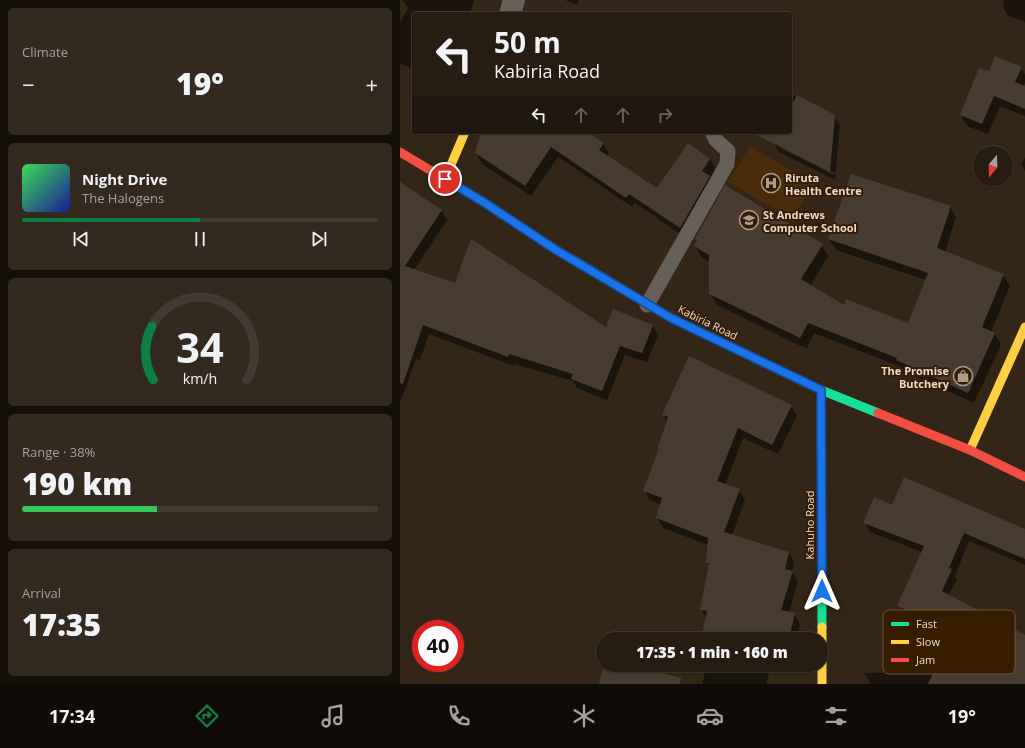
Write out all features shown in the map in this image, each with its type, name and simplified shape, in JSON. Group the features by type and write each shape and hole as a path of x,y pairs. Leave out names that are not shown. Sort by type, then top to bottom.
{"main road":[{"path":"445,179 464,134"},
{"name":"Kabiria Road","path":"400,152 485,203 556,250 671,318 821,390 970,450 1025,477"},
{"path":"970,450 1025,327"},
{"name":"Kahuho Road","path":"821,390 822,684"}],"street":[{"path":"511,12 514,0"}],"lane":[{"path":"647,304 728,164 728,151 716,140 713,134"}],"shaded area":[{"name":"Riruta Health Centre","path":"750,146 814,184 792,219 728,182"}],"building":[{"path":"995,56 1022,67 1015,82 1025,86 1025,109 994,96 982,124 960,115 979,68 989,71"},
{"path":"797,95 835,115 830,172 755,134 792,134 792,105"},
{"path":"480,134 591,134 604,143 599,150 657,188 688,143 710,159 702,171 710,176 680,228 629,194 626,198 551,147 525,186 475,153"},
{"path":"851,174 951,206 937,248 1004,274 982,327 995,333 968,393 896,360 897,358 808,323 800,338 709,294 709,255 694,246 697,240 695,239 725,185 823,244 801,279 844,305 846,299 908,323 928,273 828,239"},
{"path":"400,182 442,210 405,266 455,283 471,239 606,327 613,309 653,325 642,353 620,346 602,391 571,379 573,374 509,354 508,357 423,325 403,384 400,383"},
{"path":"689,356 792,405 772,445 738,428 717,481 740,489 724,532 789,552 785,569 793,571 781,610 795,613 791,632 702,632 707,611 700,610 709,563 706,563 708,538 656,518 662,498 643,491 659,448 658,447 668,417 662,415"},
{"path":"904,477 1025,529 1025,559 964,533 949,568 952,569 942,591 978,610 906,610 897,606 924,546 863,523 874,497 892,505"},
{"path":"1015,630 1025,635 1025,684 928,684 933,674 1015,674"},
{"path":"602,672 659,672 681,678 680,684 599,684"}],"traffic: fast":[{"path":"584,266 671,318 821,390 878,413"},
{"path":"821,390 822,627"}],"traffic: slow":[{"path":"445,179 464,134"},
{"path":"970,450 1025,327"},
{"path":"822,627 822,684"}],"traffic: jam":[{"path":"400,152 485,203 556,250 584,266"},
{"path":"878,413 970,450 1025,477"}],"place":[{"name":"Riruta Health Centre","path":"771,183"},
{"name":"St Andrews Computer School","path":"749,220"},
{"name":"The Promise Butchery","path":"963,376"}],"route":[{"path":"445,179 485,203 556,250 671,318 821,390 822,591"}]}
